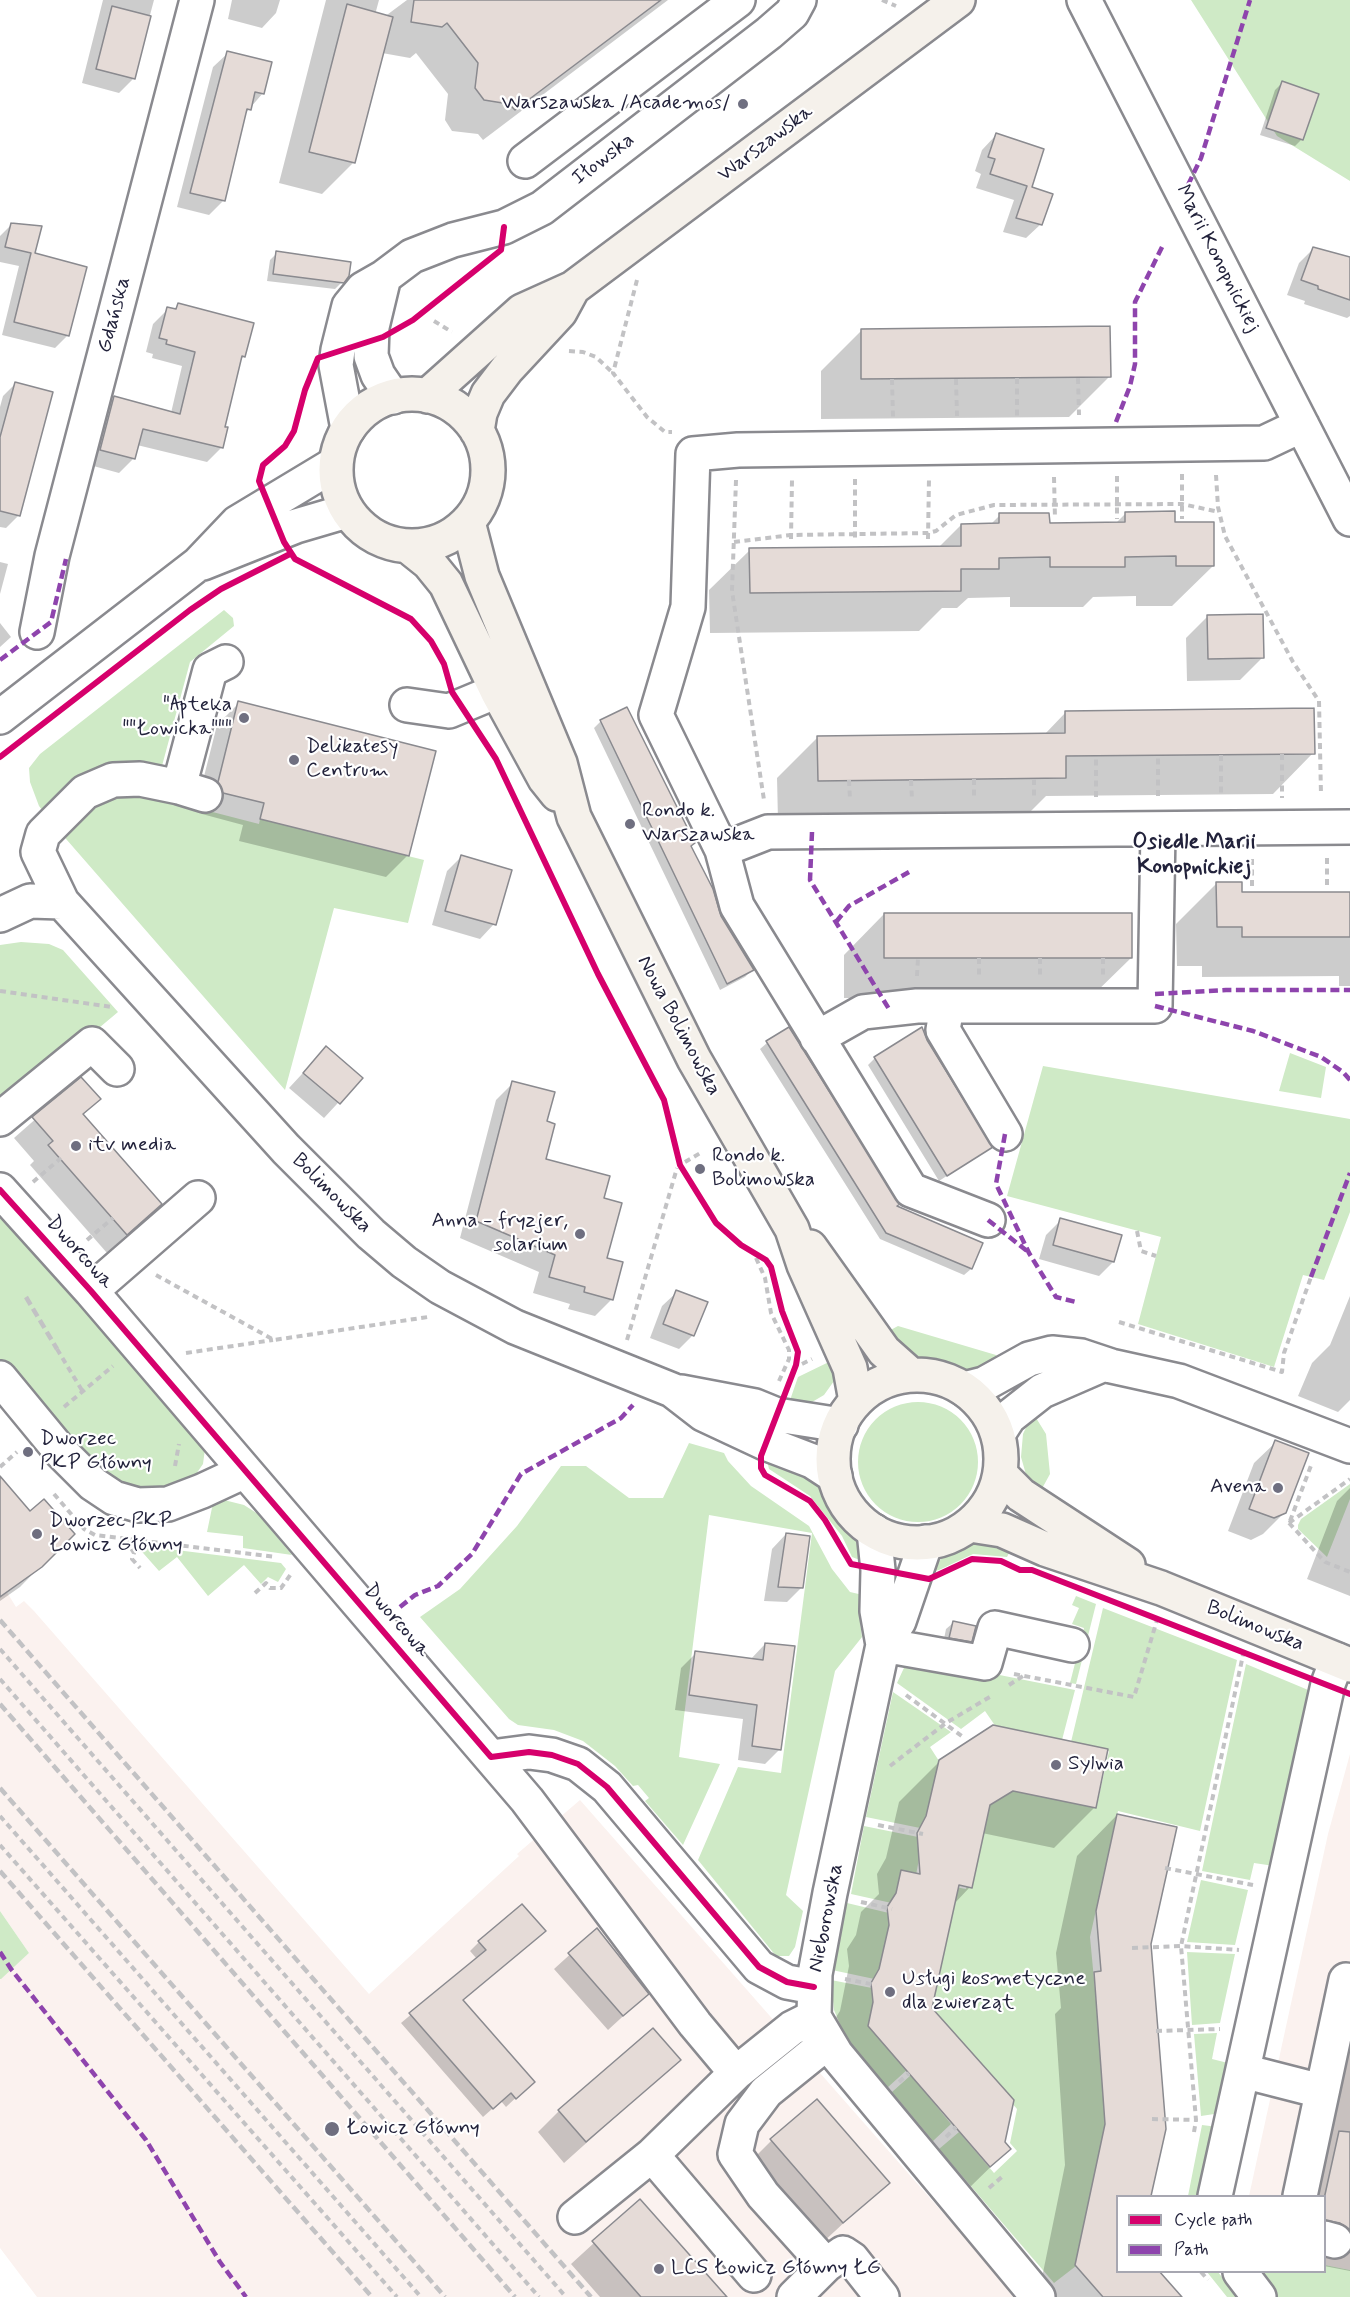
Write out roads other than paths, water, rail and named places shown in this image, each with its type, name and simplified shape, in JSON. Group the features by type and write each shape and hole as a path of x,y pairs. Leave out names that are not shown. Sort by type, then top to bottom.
{"main road":[{"name":"Warszawska","path":"427,396 522,311 573,288 958,0"},
{"name":"Warszawska","path":"477,431 480,413 488,394 507,369 560,312 573,288"},
{"path":"427,396 447,402 464,414 477,431 485,449 487,478 479,506 468,522 451,535 431,544 409,547 374,536 359,526 347,511 338,489 335,464 339,446 348,429 375,403 393,397 427,396"},
{"name":"Nowa Bolimowska","path":"468,522 482,576 560,763 574,817 613,900 694,1059 792,1229 804,1265 850,1368 848,1413"},
{"name":"Nowa Bolimowska","path":"409,547 429,563 446,584 497,692 545,779 574,817"},
{"name":"Nowa Bolimowska","path":"792,1229 819,1257 884,1351 911,1375"},
{"path":"911,1375 939,1378 964,1389 978,1401 998,1434 1000,1474 994,1493 984,1510 970,1524 949,1536 926,1542 899,1541 874,1531 856,1516 842,1497 835,1476 833,1458 848,1413 872,1388 891,1379 911,1375"},
{"name":"Bolimowska","path":"1000,1474 1022,1496 1159,1603"},
{"name":"Bolimowska","path":"970,1524 1002,1530 1159,1603 1343,1663"}],"street":[{"name":"Gdańska","path":"37,632 52,556 197,0"},
{"path":"525,161 738,0"},
{"name":"Iłowska","path":"348,429 336,365 349,306 363,289 425,250 504,227 542,208 769,33 792,14 798,0"},
{"name":"Marii Konopnickiej","path":"1084,0 1350,519"},
{"path":"384,277 372,327 371,356 378,375 393,397"},
{"path":"988,1220 911,1190 737,906 722,850 656,716 688,607 693,454 738,450 1264,443 1302,425"},
{"path":"0,717 198,564 237,523 335,464"},
{"path":"198,564 297,526 347,511"},
{"name":"Bolimowska","path":"226,662 210,670 192,791 140,779 113,780 85,792 43,834 38,852 62,902 134,977 286,1149 371,1234 404,1262 440,1287 515,1327 672,1390 710,1395 755,1406 777,1415 848,1413"},
{"path":"407,705 449,711 497,692"},
{"path":"722,850 768,832 1336,827"},
{"path":"817,1038 863,1012 947,1006 1155,1006 1158,830"},
{"path":"0,915 30,901 62,902"},
{"path":"947,1006 943,1030 1005,1134"},
{"path":"0,1119 92,1044 117,1070"},
{"name":"Dworcowa","path":"0,1190 91,1291 527,1800 695,2024 736,2073"},
{"path":"91,1291 198,1198"},
{"path":"964,1389 984,1384 1029,1359 1052,1353 1082,1356 1104,1364 1179,1381 1350,1446"},
{"path":"998,1434 1009,1417 1042,1391 1104,1364"},
{"path":"0,1378 61,1452 93,1484 114,1498 138,1505 168,1504 245,1471"},
{"name":"Bolimowska","path":"672,1390 703,1414 765,1443 812,1461 835,1476"},
{"name":"Nieborowska","path":"825,2006 830,1893 883,1645 877,1611 878,1570 874,1531"},
{"name":"Nieborowska","path":"883,1645 899,1622 926,1542"},
{"path":"883,1645 985,1663 995,1628 1072,1645"},
{"path":"1215,2195 1328,1684 1343,1663"},
{"path":"491,1757 529,1752 552,1755 578,1764 607,1787 759,1967 788,1982 825,2006 875,2103 1038,2297"},
{"path":"1300,2195 1346,1980"},
{"path":"575,2217 652,2154 736,2073 792,2028 825,2006"},
{"path":"825,2006 742,2124 735,2154 763,2195 826,2265"},
{"path":"1243,2071 1321,2091"},
{"path":"652,2154 754,2275"},
{"path":"794,2297 826,2265 843,2253 852,2259 882,2297"},
{"path":"1241,2273 1259,2297"}],"railway":[{"path":"26,1297 57,1349"},
{"path":"0,1620 591,2297"},
{"path":"0,1704 515,2297"},
{"path":"0,1788 445,2297"},
{"path":"0,1871 372,2297"}],"place":[{"name":"Warszawska /Academos/","path":"743,104"},
{"name":"\"Apteka \"\"Łowicka\"\"\"","path":"244,718"},
{"name":"Delikatesy Centrum","path":"294,760"},
{"name":"Rondo k. Warszawska","path":"630,824"},
{"name":"itv media","path":"76,1146"},
{"name":"Rondo k. Bolimowska","path":"700,1169"},
{"name":"Anna - fryzjer, solarium","path":"580,1234"},
{"name":"Dworzec PKP Główny","path":"28,1452"},
{"name":"Avena","path":"1278,1488"},
{"name":"Dworzec PKP Łowicz Główny","path":"37,1534"},
{"name":"Sylwia","path":"1056,1765"},
{"name":"Usługi kosmetyczne dla zwierząt","path":"890,1992"},
{"name":"Łowicz Główny","path":"332,2129"},
{"name":"LCS Łowicz Główny ŁG","path":"659,2269"}],"district":[{"name":"Osiedle Marii Konopnickiej","path":"1194,856"}]}
